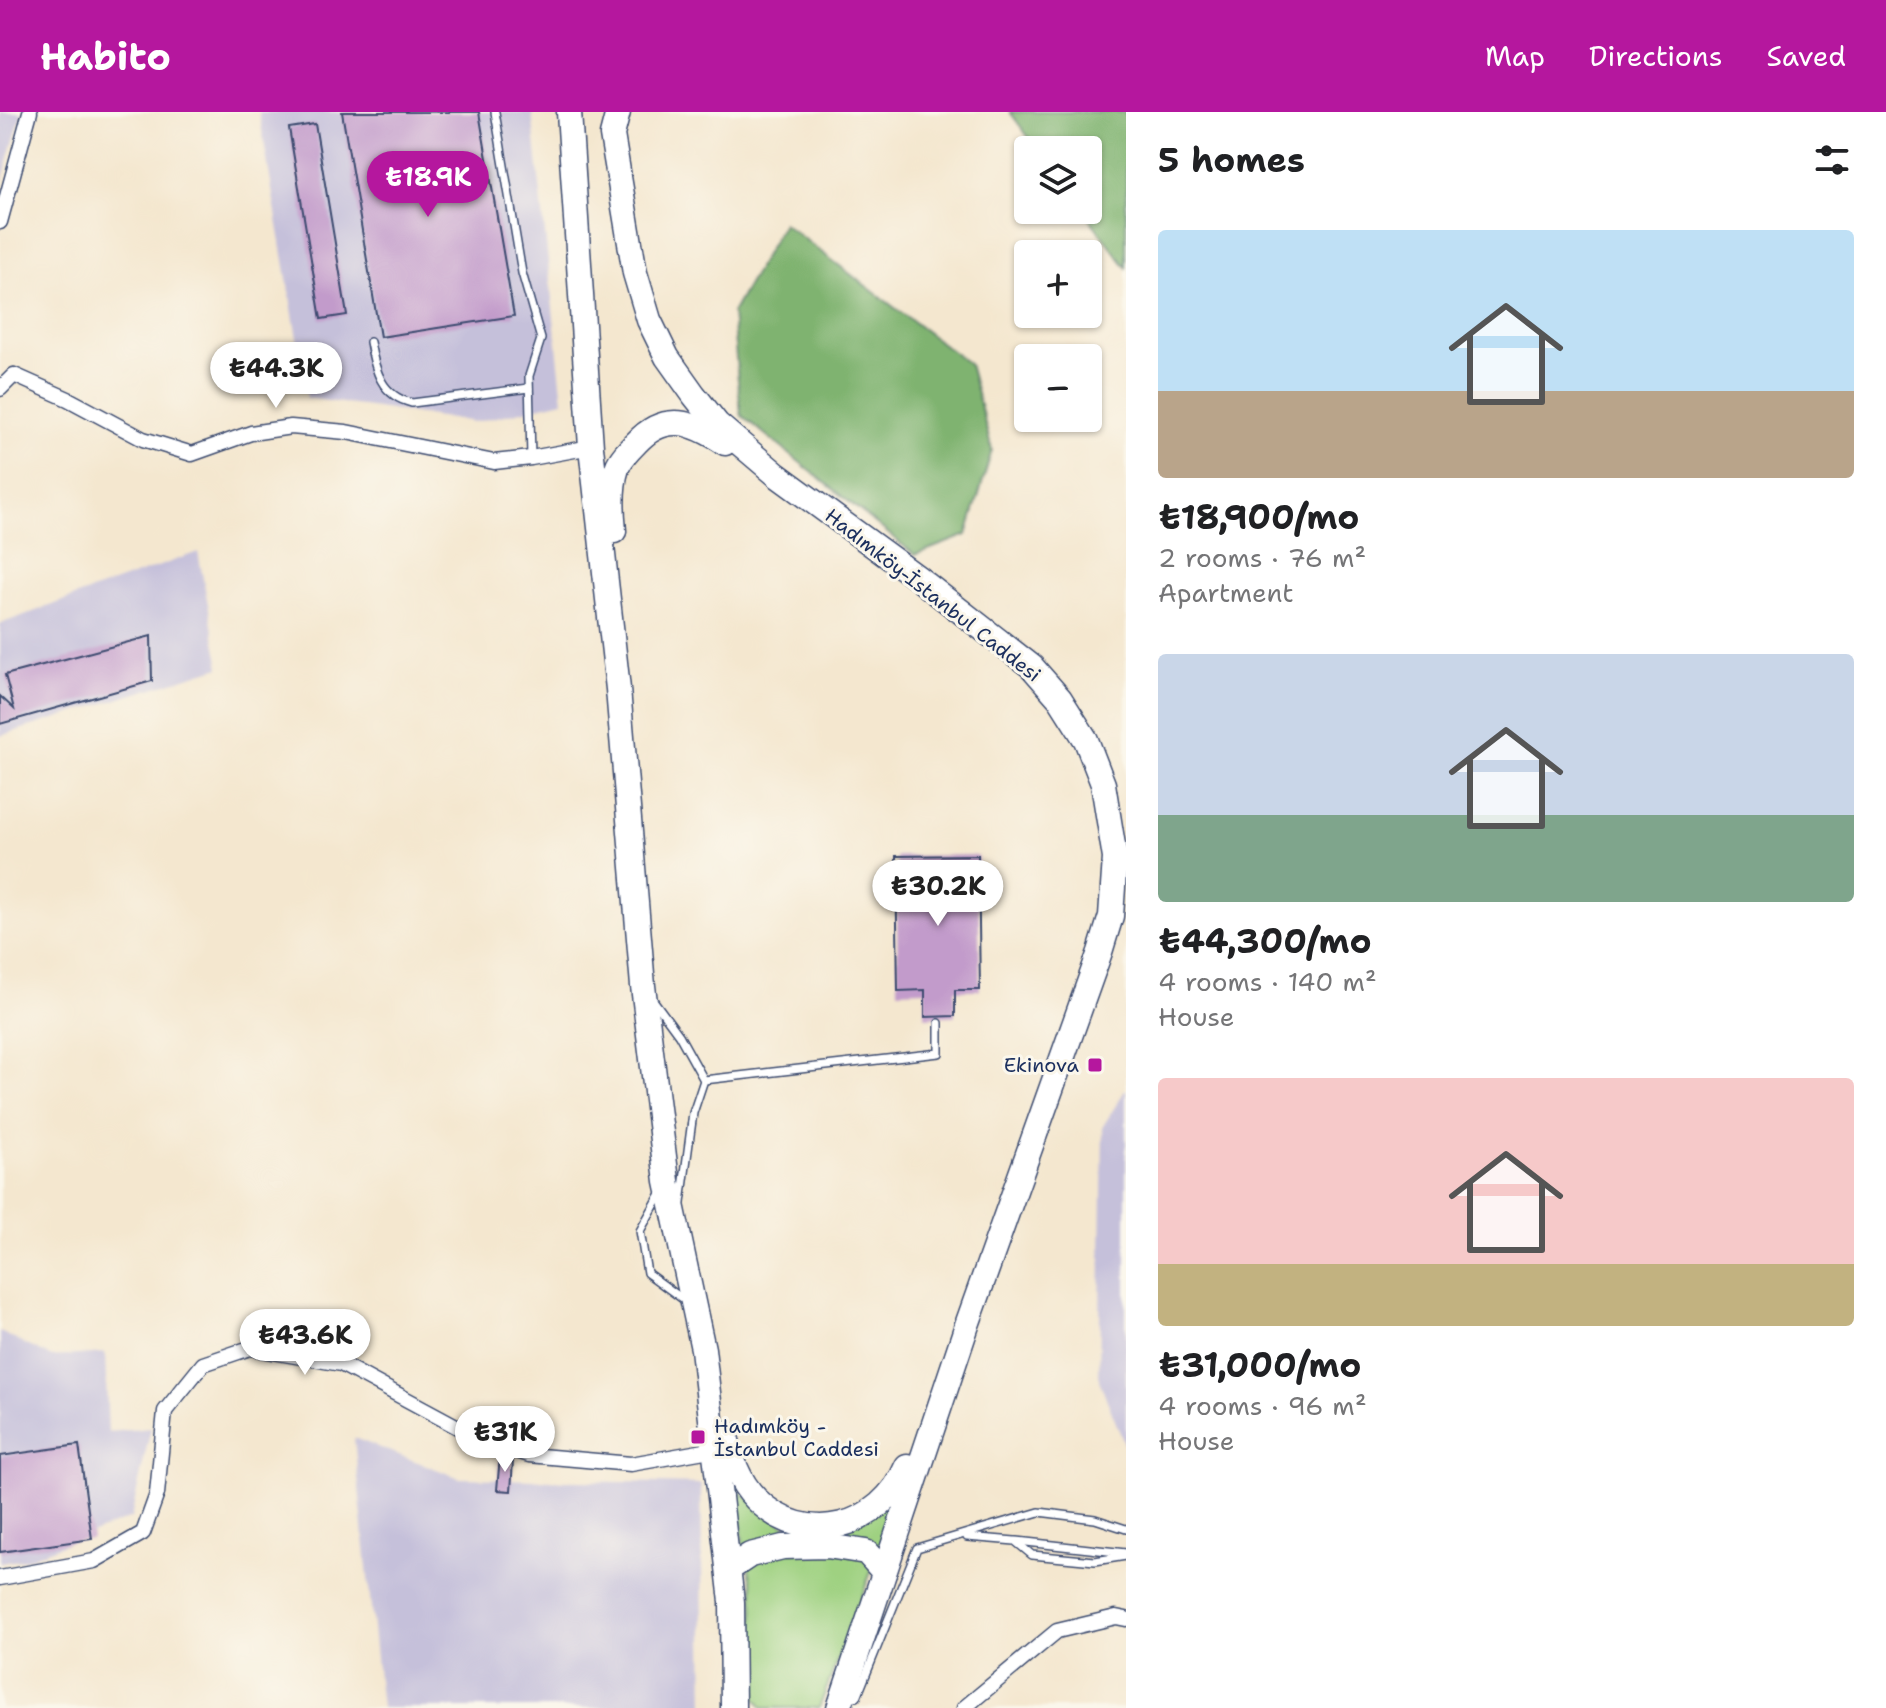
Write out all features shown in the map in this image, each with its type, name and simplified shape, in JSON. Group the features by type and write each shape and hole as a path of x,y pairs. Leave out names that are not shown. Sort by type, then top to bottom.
{"main road":[{"path":"569,112 591,447 618,689 643,986 667,1181 703,1349 726,1436 740,1477 758,1501 770,1510 808,1526 841,1525 873,1512 899,1486 922,1431 940,1401"},
{"name":"Hadımköy-İstanbul Caddesi","path":"618,112 612,135 635,273 649,320 667,357 694,395 717,424 777,475 918,578 1032,667 1060,699 1086,740 1103,784 1115,858 1111,916 940,1401"},
{"path":"618,689 618,582 613,501 617,467 627,452 652,429 684,423 706,431 777,475"},
{"path":"703,1349 732,1602 733,1708"},
{"path":"841,1702 940,1401"},
{"path":"729,1569 750,1555 783,1547 827,1546 866,1552 884,1572"}],"street":[{"path":"0,222 30,112"},
{"path":"0,389 14,375 68,399 143,439 192,454 251,433 291,427 346,432 494,462 591,447"},
{"path":"0,1578 94,1561 143,1533 157,1494 165,1411 203,1364 250,1348 341,1364 480,1439 529,1455 631,1464 716,1449"},
{"path":"964,1708 1057,1631 1116,1617 1126,1619"}],"lane":[{"path":"495,112 522,273 541,339 529,376 531,458"},
{"path":"370,342 379,379 389,393 402,401 412,403 529,388"},
{"path":"643,986 679,1035 704,1080 693,1113 677,1233"},
{"path":"704,1080 939,1053 939,1023"},
{"path":"667,1181 640,1231 647,1273 693,1305"},
{"path":"841,1702 857,1697 917,1548 1039,1512 1095,1519 1126,1529"},
{"path":"960,1536 1084,1547 1126,1554"},
{"path":"1015,1541 1032,1555 1095,1561 1126,1554"}],"shaded area":[{"path":"0,112 22,112 0,189"},
{"path":"259,112 532,112 563,401 475,422 307,398"},
{"path":"198,552 220,667 0,736 0,624"},
{"path":"1126,1089 1126,1448 1099,1380 1103,1126"},
{"path":"0,1332 52,1357 105,1353 108,1432 151,1428 131,1518 26,1559 0,1563"},
{"path":"354,1438 460,1478 701,1484 704,1708 381,1708"}],"green space":[{"path":"1010,112 1126,112 1126,267 1094,224 1102,224 1102,136 1028,136"},
{"path":"783,223 969,364 992,450 967,535 915,555 741,415 732,313"},
{"path":"738,1490 789,1529 897,1504 819,1708 763,1708 755,1698 753,1586 743,1544"}],"building":[{"path":"342,112 479,112 514,316 380,337"},
{"path":"315,124 347,315 321,319 289,128"},
{"path":"151,636 152,681 0,724 0,696 14,709 5,675"},
{"path":"978,855 980,990 955,990 955,1016 925,1017 925,990 898,991 896,856"},
{"path":"79,1445 92,1539 0,1552 0,1456"},
{"path":"500,1456 513,1460 511,1491 497,1490"}],"place":[{"name":"Ekinova","path":"1095,1065"},
{"name":"Hadımköy - İstanbul Caddesi","path":"698,1437"}]}
